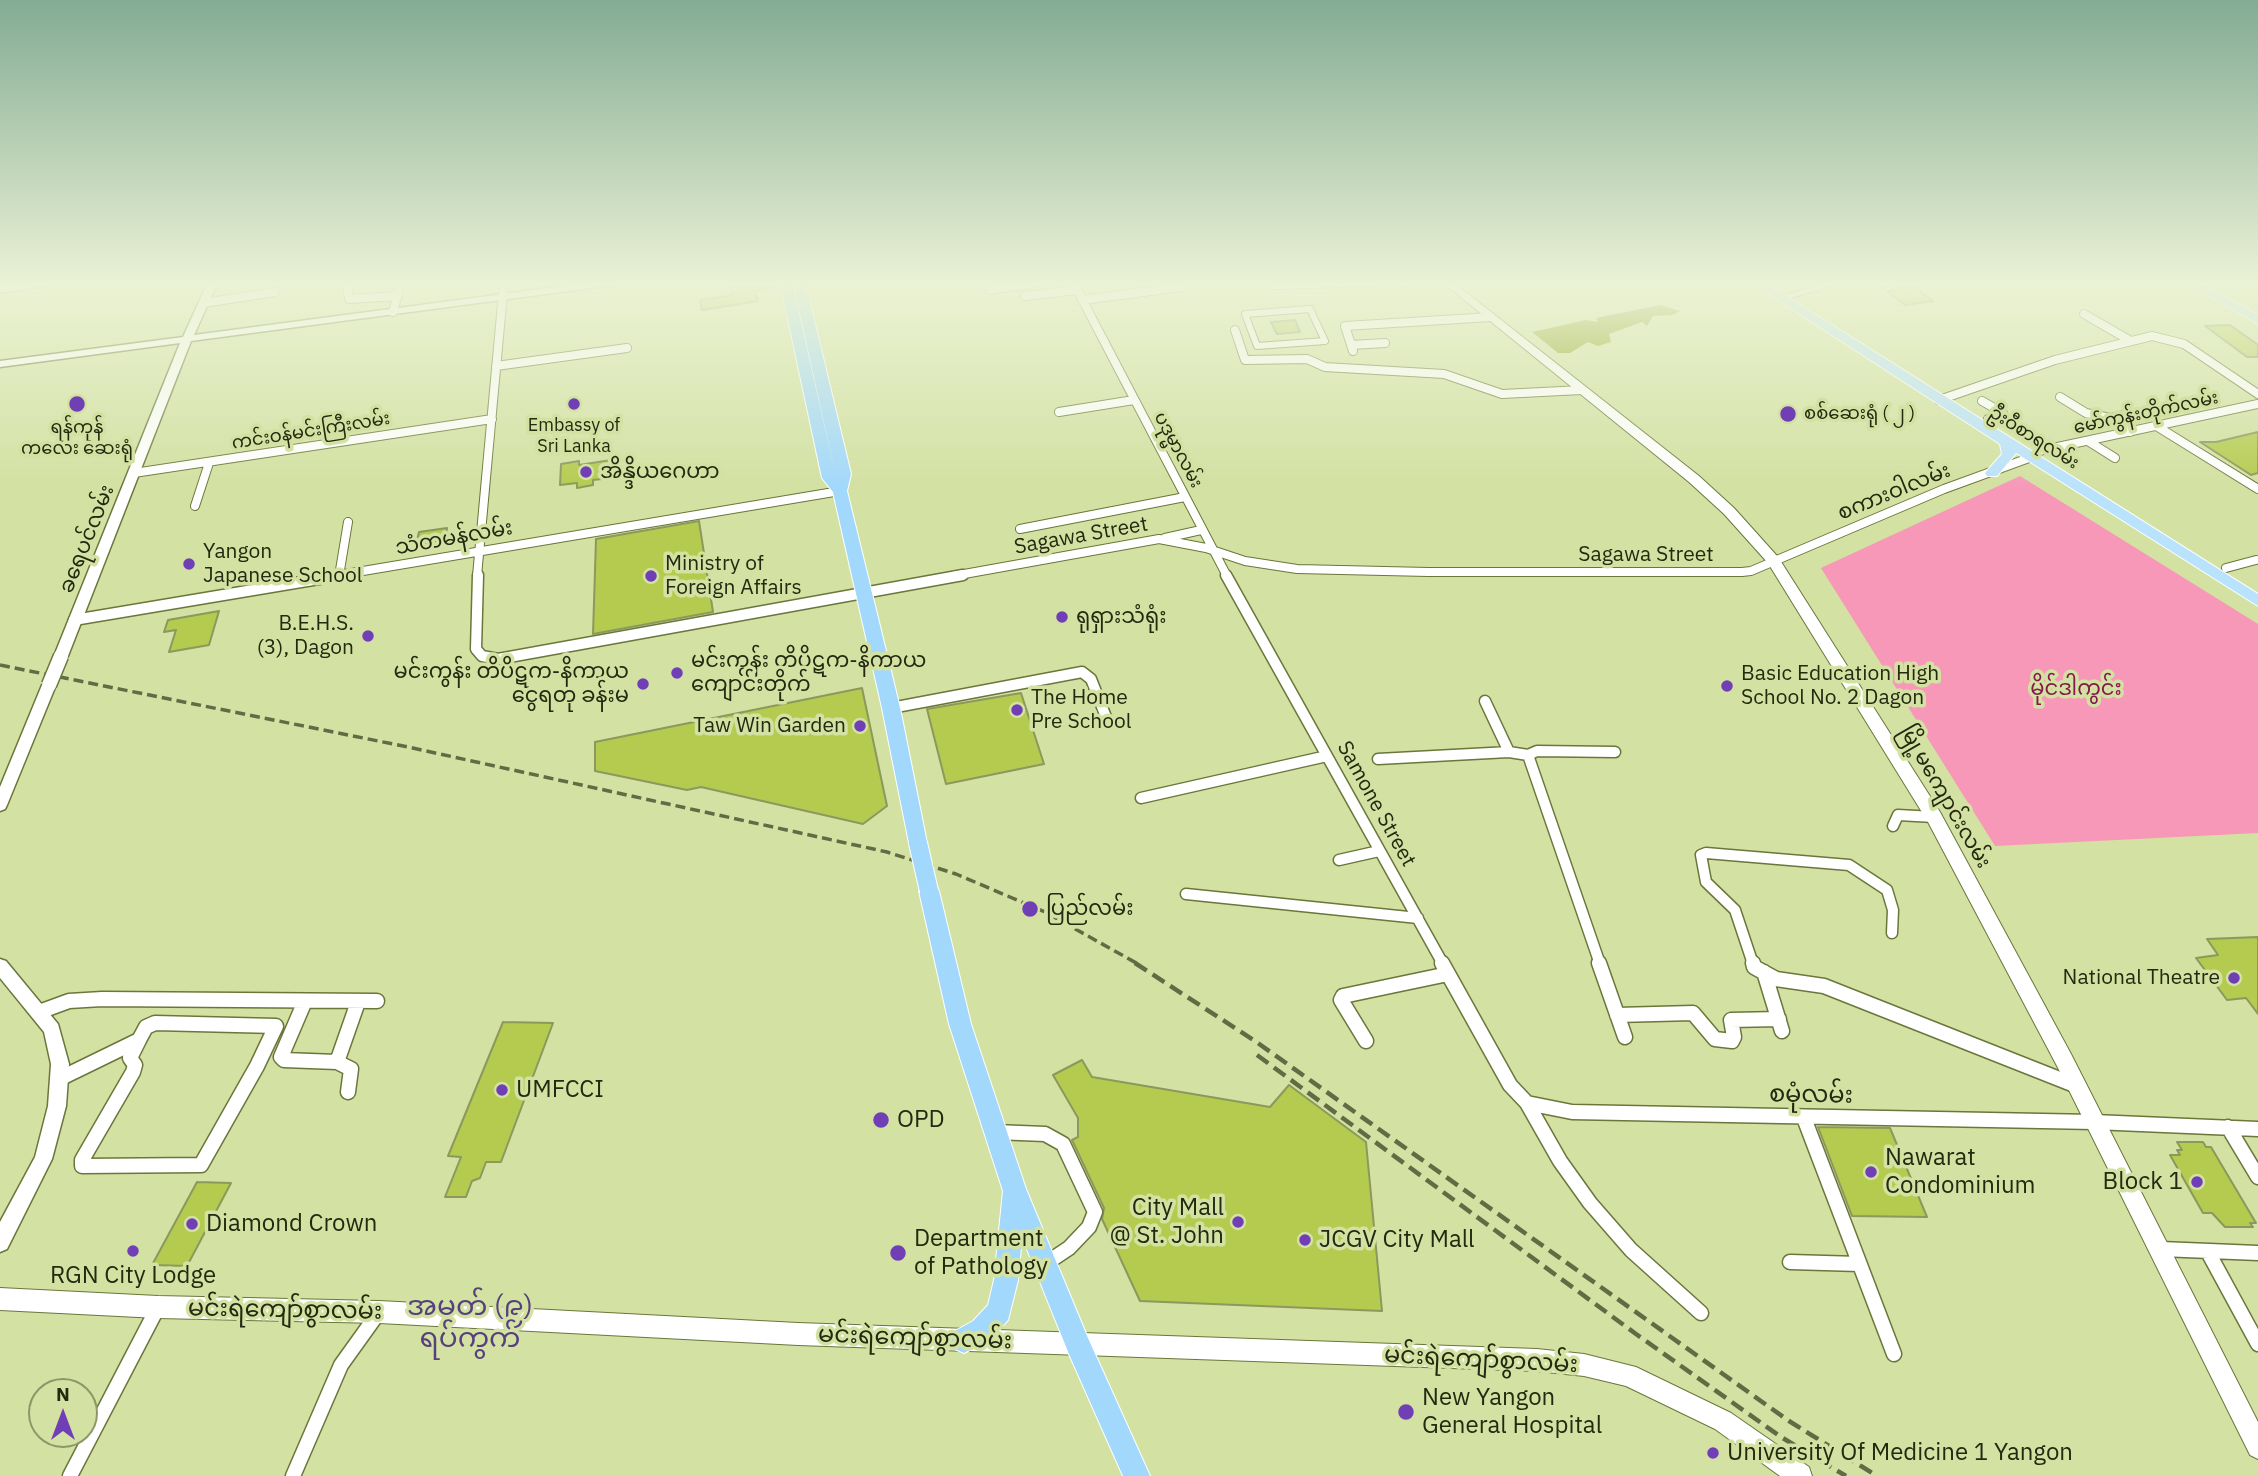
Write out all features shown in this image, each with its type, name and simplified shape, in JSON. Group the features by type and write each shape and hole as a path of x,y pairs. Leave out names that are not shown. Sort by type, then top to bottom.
{"highway":[{"path":"801,351 828,478 839,491 891,708 960,1024 1014,1189 1078,1345 1137,1476"},
{"path":"815,351 844,474 839,491"},
{"path":"964,1340 982,1329 999,1311 1006,1280 1014,1189"}],"main road":[{"name":"မြို့မကျောင်းလမ်း","path":"1533,351 1729,510 1773,560 1934,817 2161,1249 2258,1447"},
{"name":"ဦးဝီစာရလမ်း","path":"1871,351 1945,398 2007,444 2034,454"},
{"name":"ဦးဝီစာရလမ်း","path":"1945,398 1988,419 2034,454 2220,570 2258,588"},
{"path":"1992,472 2009,455 2007,444"},
{"name":"ဦးဝီစာရလမ်း","path":"2220,570 2258,601"},
{"name":"မင်းရဲကျော်စွာလမ်း","path":"0,1299 158,1307 379,1312 1078,1345 1537,1360 1584,1365 1628,1375 1723,1421 1800,1476"}],"street":[{"path":"0,364 98,351"},
{"name":"ခရေပင်လမ်း","path":"0,805 182,351"},
{"path":"478,552 497,351"},
{"path":"496,366 606,351"},
{"name":"ပဒုမ္မာလမ်း","path":"1108,351 1196,520"},
{"path":"1241,351 1243,359 1248,360 1307,359 1325,368 1444,374 1502,394 1582,390"},
{"path":"1945,398 2091,351"},
{"path":"2195,351 2258,394"},
{"path":"2060,397 2086,413 2110,418 2130,432"},
{"path":"1059,412 1134,400"},
{"path":"1982,401 2003,413 1988,419"},
{"name":"မော်ကွန်းတိုက်လမ်း","path":"2034,454 2258,404"},
{"path":"2110,418 2124,415"},
{"name":"ကင်းဝန်မင်းကြီးလမ်း","path":"134,473 492,419"},
{"path":"2158,426 2258,489"},
{"path":"2088,441 2115,458"},
{"name":"စကားဝါလမ်း","path":"1773,560 2034,454"},
{"path":"195,506 209,463"},
{"name":"သံတမန်လမ်း","path":"74,621 839,491"},
{"path":"1020,529 1185,497"},
{"name":"Samone Street","path":"1196,520 1510,1085 1527,1103 1560,1161 1590,1203 1631,1250 1702,1313"},
{"path":"339,576 348,522"},
{"path":"1159,539 1202,530"},
{"name":"Sagawa Street","path":"478,552 476,649 482,656 498,659 1159,539 1212,550 1245,561 1297,569 1428,572 1742,572 1773,560"},
{"path":"2220,570 2256,560"},
{"path":"891,708 1084,672 1091,679 1106,717"},
{"path":"1485,701 1509,752"},
{"path":"1378,758 1509,752 1528,755 1537,751 1615,752"},
{"path":"1528,755 1625,1037"},
{"path":"1140,798 1327,756"},
{"path":"1892,826 1898,815 1934,817"},
{"path":"1339,860 1379,851"},
{"path":"1892,933 1893,910 1887,890 1849,865 1703,853 1706,882 1735,910 1754,967 1776,979 1824,986 2077,1086"},
{"path":"1186,894 1418,918"},
{"path":"0,966 52,1029 58,1050 59,1079 57,1105 43,1159 0,1242"},
{"path":"1617,1015 1689,1012 1696,1015 1715,1039 1732,1041 1734,1037 1731,1020 1780,1025 1763,972"},
{"path":"1366,1041 1341,998 1448,974"},
{"path":"40,1012 69,1001 102,999 377,1001"},
{"path":"305,1001 281,1056 284,1060 337,1062 351,1069 348,1092"},
{"path":"337,1062 358,1002"},
{"path":"59,1079 139,1040 146,1027 155,1023 276,1026 257,1066 201,1165 82,1166 82,1160 133,1072 135,1065 130,1058 139,1040"},
{"name":"စမုံလမ်း","path":"1527,1103 1572,1112 2094,1122 2258,1129"},
{"path":"1804,1118 1894,1354"},
{"path":"2228,1128 2258,1177"},
{"path":"995,1132 1045,1134 1063,1144 1095,1212 1089,1227 1069,1248 1045,1264"},
{"path":"2161,1249 2258,1253"},
{"path":"2208,1252 2258,1344"},
{"path":"1790,1262 1859,1264"},
{"path":"70,1476 158,1307"},
{"path":"293,1476 341,1365 379,1312"}],"green space":[{"name":"မိုင်ဒါကွင်း","path":"2020,476 2258,624 2258,833 1995,846 1821,568"}],"shaded area":[{"path":"1555,351 1573,351 1570,353"}],"building":[{"path":"2239,351 2258,351 2258,357 2247,357"},
{"path":"2258,432 2258,473 2251,475 2200,442 2216,442"},
{"name":"အိန္ဒိယဂေဟာ","path":"611,460 611,478 593,480 593,485 577,488 577,483 560,485 561,464 579,461 579,465"},
{"name":"Ministry of Foreign Affairs","path":"699,521 713,612 593,634 596,539"},
{"path":"447,528 445,540 416,545 419,532"},
{"path":"219,611 209,645 169,652 176,630 164,632 168,620"},
{"path":"862,688 887,806 863,824 701,787 687,790 595,771 595,742"},
{"path":"1021,693 1044,764 946,784 927,709"},
{"name":"National Theatre","path":"2258,937 2258,1014 2246,998 2227,1000 2196,958 2218,955 2207,939"},
{"name":"UMFCCI","path":"503,1022 553,1023 501,1162 486,1162 480,1178 472,1181 466,1197 445,1197 461,1157 448,1156"},
{"name":"City Mall @ St. John","path":"1082,1060 1092,1077 1270,1107 1289,1085 1366,1142 1382,1311 1140,1301 1102,1219 1104,1208 1072,1140 1078,1137 1078,1118 1053,1075"},
{"name":"Nawarat Condominium","path":"1818,1127 1890,1128 1927,1217 1852,1216"},
{"name":"Block 1","path":"2177,1142 2203,1142 2206,1147 2211,1147 2256,1223 2250,1223 2253,1227 2225,1227 2212,1213 2203,1213 2170,1155 2180,1155 2177,1150 2182,1150"},
{"name":"Diamond Crown","path":"197,1182 231,1183 187,1266 152,1265"}],"railway":[{"path":"0,665 408,747 887,852 956,874 1045,912 1138,964"},
{"path":"1135,963 1255,1041 1789,1421 1877,1476"},
{"path":"1257,1055 1636,1334 1781,1437 1846,1476"}],"place":[{"name":"ရန်ကုန် ကလေး ဆေးရုံ","path":"77,404"},
{"name":"Embassy of Sri Lanka","path":"574,404"},
{"name":"စစ်ဆေးရုံ ( ၂ )","path":"1788,414"},
{"name":"အိန္ဒိယဂေဟာ","path":"586,472"},
{"name":"Yangon Japanese School","path":"189,564"},
{"name":"Ministry of Foreign Affairs","path":"651,576"},
{"name":"ရုရှားသံရုံး","path":"1062,617"},
{"name":"B.E.H.S. (3), Dagon","path":"368,636"},
{"name":"မင်းကွန်း တိပိဋက-နိကာယ ကျောင်းတိုက်","path":"677,673"},
{"name":"မင်းကွန်း တိပိဋက-နိကာယ ငွေရတု ခန်းမ","path":"643,684"},
{"name":"Basic Education High School No. 2 Dagon","path":"1727,686"},
{"name":"The Home Pre School","path":"1017,710"},
{"name":"Taw Win Garden","path":"860,726"},
{"name":"ပြည်လမ်း","path":"1030,909"},
{"name":"National Theatre","path":"2234,978"},
{"name":"UMFCCI","path":"502,1090"},
{"name":"OPD","path":"881,1120"},
{"name":"Nawarat Condominium","path":"1871,1172"},
{"name":"Block 1","path":"2197,1182"},
{"name":"City Mall @ St. John","path":"1238,1222"},
{"name":"Diamond Crown","path":"192,1224"},
{"name":"JCGV City Mall","path":"1305,1240"},
{"name":"RGN City Lodge","path":"133,1251"},
{"name":"Department of Pathology","path":"898,1253"},
{"name":"New Yangon General Hospital","path":"1406,1412"},
{"name":"University Of Medicine 1 Yangon","path":"1713,1453"}],"district":[{"name":"အမှတ် (၉) ရပ်ကွက်","path":"470,1323"}]}
